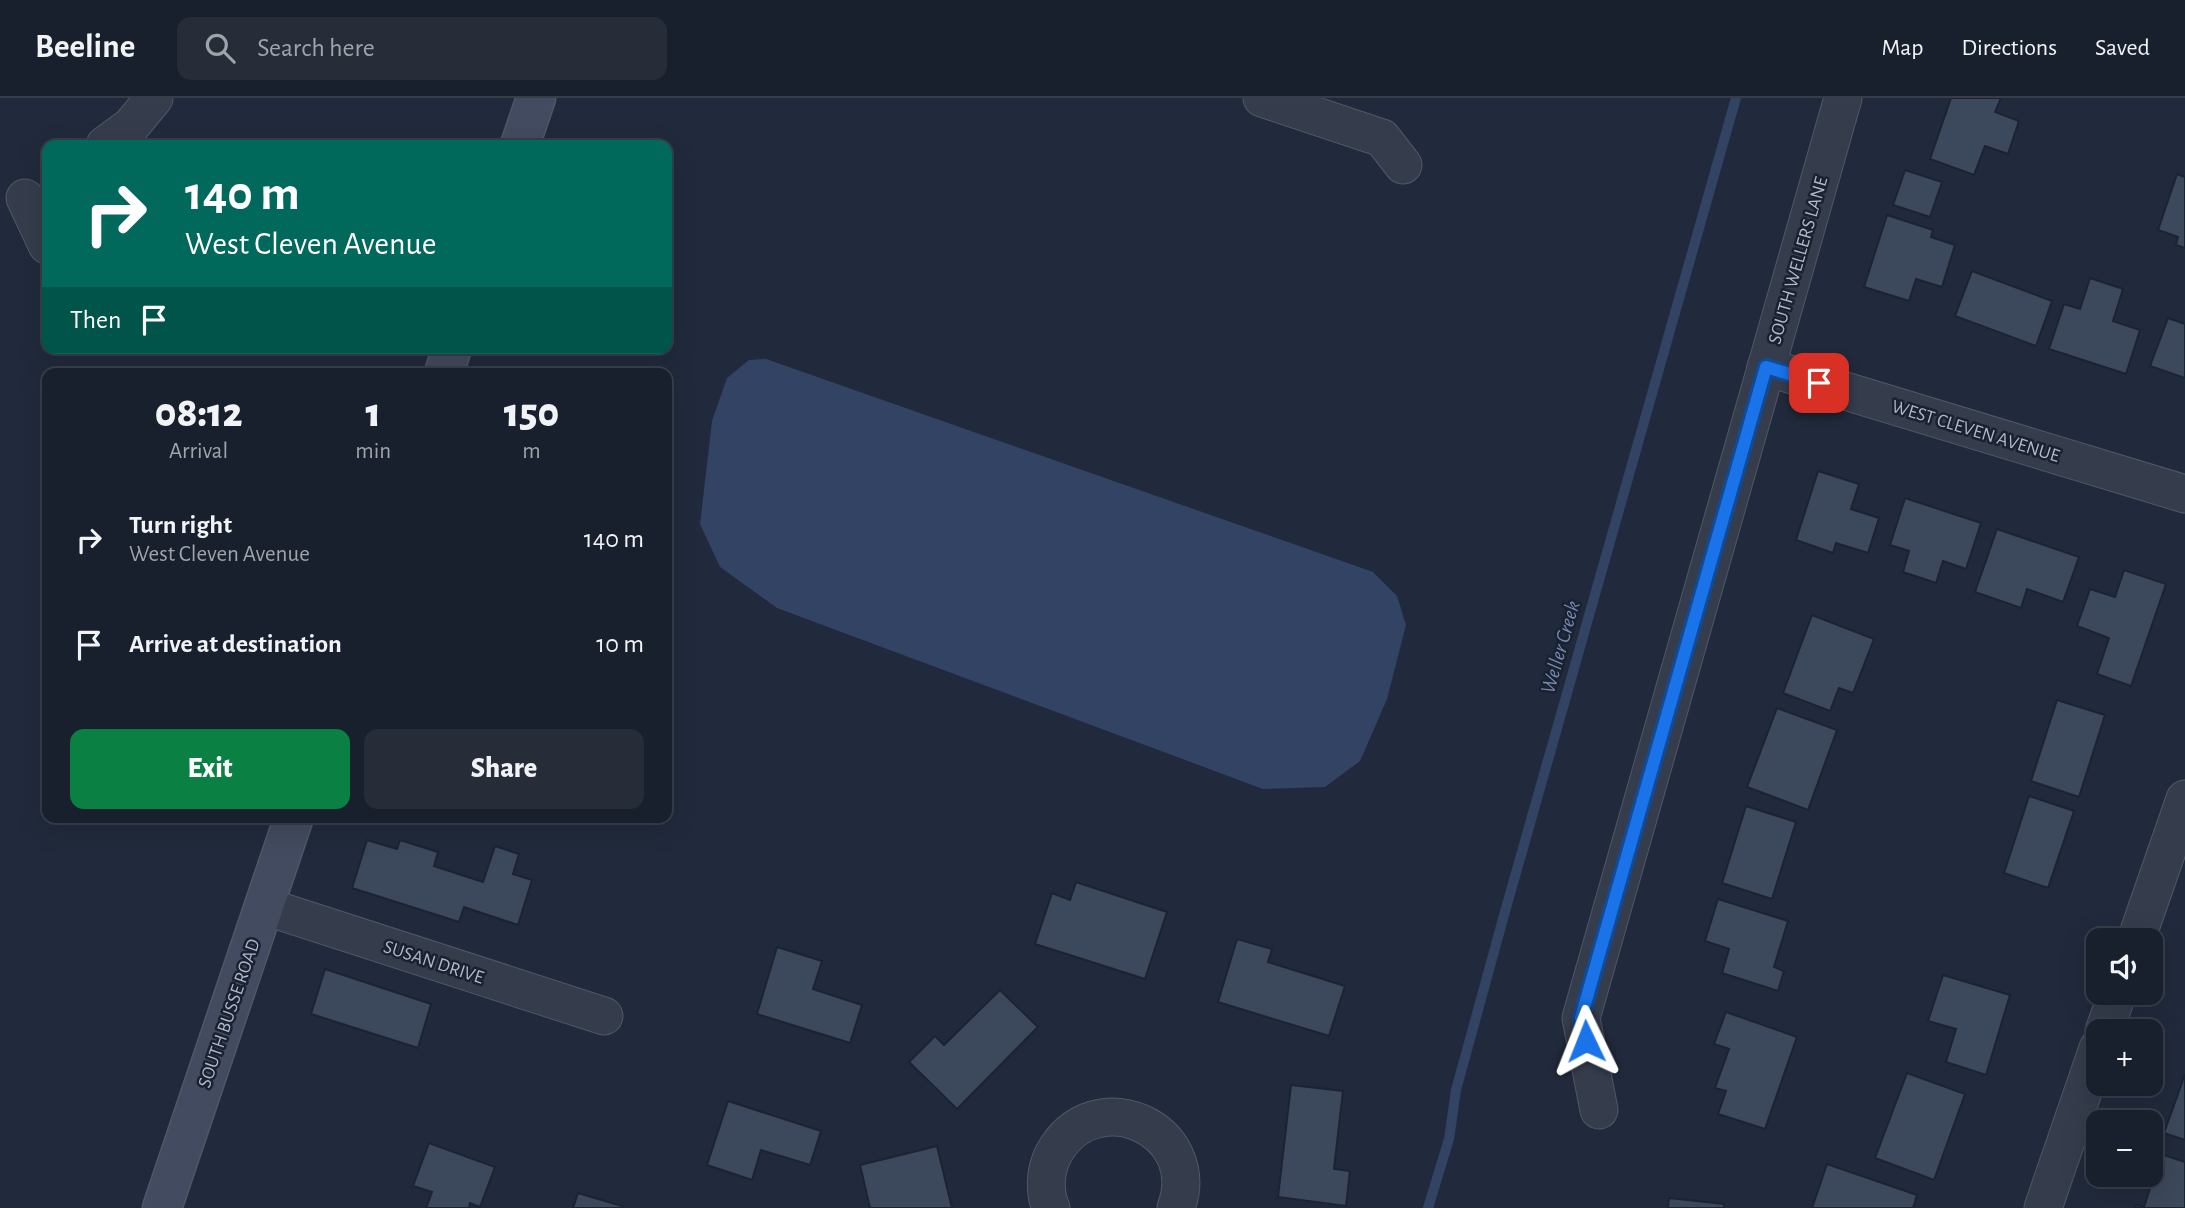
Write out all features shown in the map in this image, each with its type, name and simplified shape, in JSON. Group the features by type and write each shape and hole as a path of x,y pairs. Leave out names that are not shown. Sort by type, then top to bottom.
{"main road":[{"path":"522,140 536,98"},
{"name":"SOUTH BUSSE ROAD","path":"162,1208 292,823"}],"street":[{"path":"112,140 131,126 154,98"},
{"path":"1262,98 1382,138 1403,165"},
{"name":"SOUTH WELLERS LANE","path":"1599,1110 1581,1018 1843,98"},
{"path":"24,195 42,234"},
{"name":"WEST CLEVEN AVENUE","path":"1766,367 2185,494"},
{"path":"2140,928 2185,799"},
{"name":"SUSAN DRIVE","path":"264,906 604,1016"},
{"path":"2043,1208 2086,1083"},
{"path":"1051,1208 1046,1183 1050,1161 1060,1142 1076,1127 1096,1118 1118,1116 1140,1122 1159,1134 1173,1152 1180,1173 1180,1195 1175,1208"}],"water":[{"path":"766,359 1373,572 1397,596 1406,625 1387,699 1360,761 1325,787 1263,789 777,608 720,567 700,524 712,421 727,378 749,360"}],"building":[{"path":"1951,98 2001,98 1995,112 2019,121 2008,154 1985,146 1974,175 1930,159"},
{"path":"1905,170 1942,182 1930,217 1893,205"},
{"path":"2177,174 2185,177 2185,248 2176,245 2178,237 2158,230"},
{"path":"1887,215 1933,230 1931,237 1955,245 1942,287 1916,279 1909,301 1864,287"},
{"path":"1972,271 2052,301 2036,346 1955,316"},
{"path":"2090,278 2123,289 2113,321 2140,330 2126,374 2049,349 2064,304 2080,309"},
{"path":"2168,318 2185,324 2185,378 2150,366"},
{"path":"1818,471 1859,484 1851,509 1879,518 1868,553 1836,543 1833,553 1796,540"},
{"path":"1905,498 1981,523 1966,569 1943,561 1936,583 1903,572 1909,551 1890,545"},
{"path":"1997,529 2079,557 2063,602 2027,589 2021,608 1975,592"},
{"path":"2124,570 2166,584 2131,686 2097,674 2109,638 2077,626 2090,589 2115,597"},
{"path":"1812,615 1874,639 1853,693 1839,688 1830,711 1783,693"},
{"path":"2057,700 2105,715 2079,797 2031,781"},
{"path":"1777,708 1837,730 1808,810 1747,787"},
{"path":"2029,796 2074,811 2048,888 2004,873"},
{"path":"1746,806 1796,822 1772,899 1722,883"},
{"path":"367,840 397,849 400,840 438,852 434,866 483,882 495,846 519,854 513,874 532,880 518,925 464,907 459,922 352,888"},
{"path":"1076,882 1167,912 1145,979 1035,944 1052,893 1070,900"},
{"path":"1718,899 1788,921 1774,967 1784,971 1778,991 1722,973 1729,949 1705,941"},
{"path":"1237,939 1272,949 1268,962 1345,986 1329,1036 1218,1002"},
{"path":"777,947 822,961 813,989 862,1005 850,1043 757,1014"},
{"path":"325,969 431,1004 418,1048 311,1014"},
{"path":"1943,975 2010,995 1986,1075 1946,1062 1956,1029 1928,1021"},
{"path":"1000,990 1038,1027 957,1109 909,1062 935,1036 944,1045"},
{"path":"1726,1012 1797,1037 1765,1129 1718,1114 1726,1091 1715,1088 1729,1049 1714,1044"},
{"path":"1907,1073 1965,1094 1934,1180 1875,1158"},
{"path":"2185,1074 2185,1140 2164,1133"},
{"path":"1291,1085 1343,1091 1334,1169 1350,1171 1346,1206 1278,1197"},
{"path":"728,1101 821,1131 810,1165 761,1150 752,1180 707,1165"},
{"path":"429,1143 495,1167 480,1207 470,1203 469,1208 426,1208 432,1192 413,1186"},
{"path":"937,1146 952,1208 870,1208 860,1165"},
{"path":"2163,1155 2185,1162 2185,1208 2135,1208 2136,1205 2144,1207 2150,1187 2163,1187"},
{"path":"1827,1164 1917,1195 1913,1208 1812,1208"},
{"path":"578,1193 622,1206 573,1208"},
{"path":"1669,1198 1724,1204 1724,1208 1668,1208"}],"waterway":[{"name":"Weller Creek","path":"1428,1208 1449,1139 1456,1090 1506,908 1736,98"}],"route":[{"path":"1586,1041 1581,1018 1766,367 1819,383"}]}
